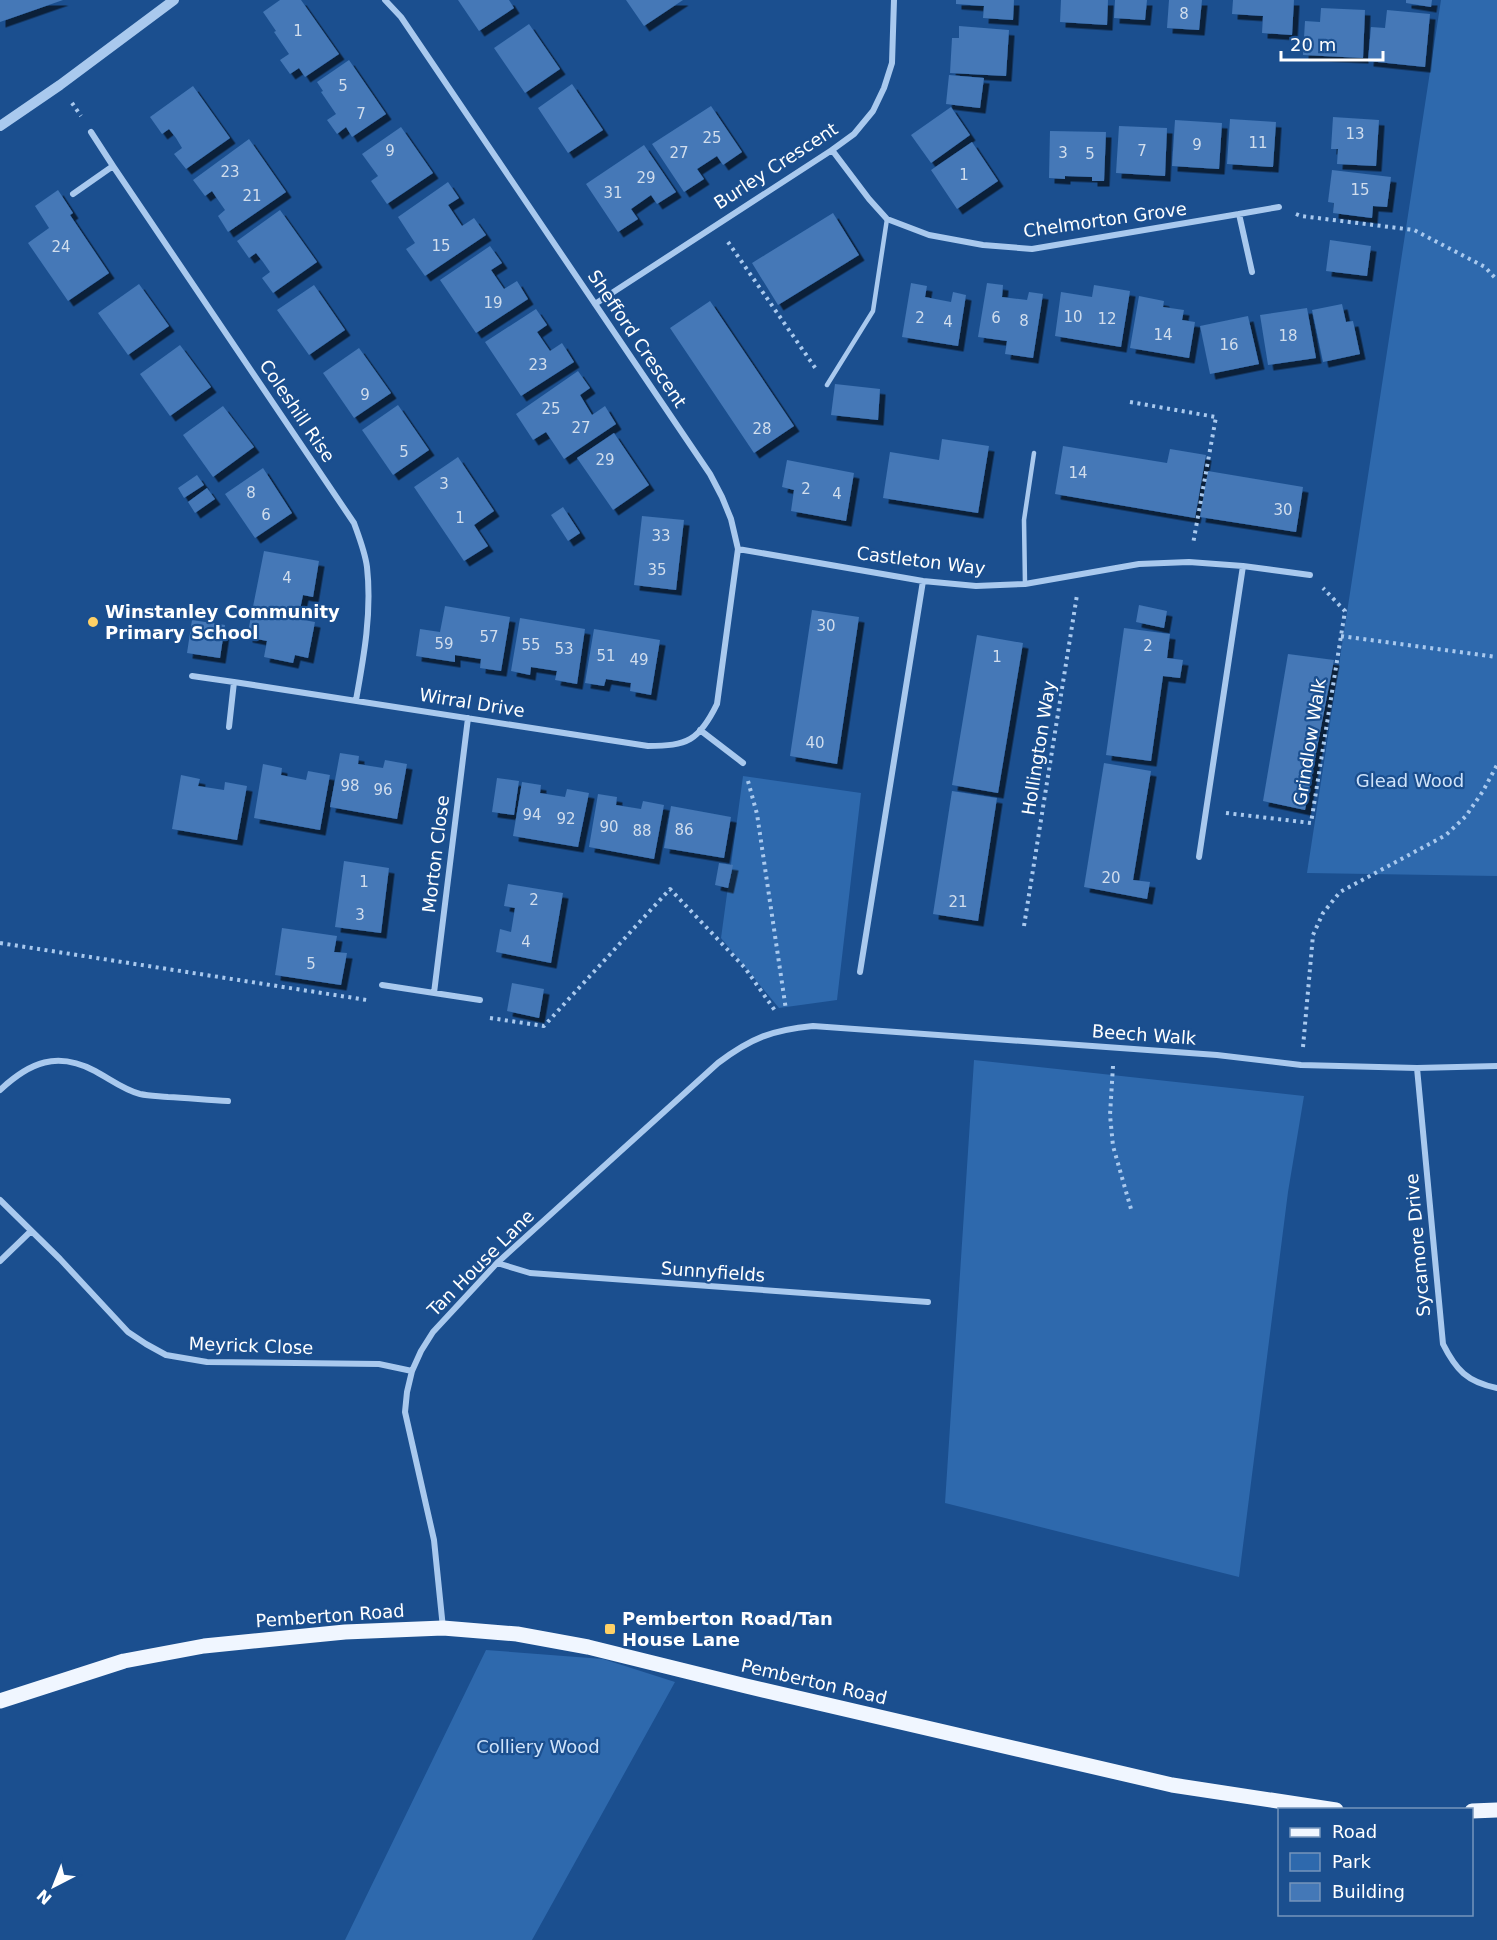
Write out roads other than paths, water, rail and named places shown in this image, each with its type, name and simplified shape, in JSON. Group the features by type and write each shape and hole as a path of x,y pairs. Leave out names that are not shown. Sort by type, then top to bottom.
{"main road":[{"name":"Pemberton Road","path":"0,1701 124,1661 204,1646 345,1632 443,1628 517,1634 588,1647 1172,1785 1329,1808"},
{"path":"1473,1811 1497,1810"}],"street":[{"path":"0,126 60,85 174,0"},
{"name":"Shefford Crescent","path":"385,0 401,17 710,474 731,519 738,549 717,705 710,719 700,730"},
{"name":"Burley Crescent","path":"595,304 854,134 873,111 892,63 894,0"},
{"name":"Coleshill Rise","path":"91,132 354,523 367,567 368,618 366,646 356,700"},
{"name":"Chelmorton Grove","path":"832,150 868,199 887,219 929,236 983,245 1032,249 1279,207"},
{"path":"73,194 113,166"},
{"path":"1239,214 1252,272"},
{"name":"Castleton Way","path":"738,549 923,581 976,586 1025,584 1138,564 1189,562 1310,575"},
{"path":"1199,857 1243,566"},
{"path":"860,972 923,581"},
{"name":"Wirral Drive","path":"192,676 648,746 672,746 689,742 700,730"},
{"path":"229,727 234,682"},
{"name":"Morton Close","path":"434,993 468,718"},
{"path":"700,730 743,763"},
{"path":"382,985 480,1000"},
{"name":"Beech Walk","path":"788,1029 813,1026 1205,1054 1301,1065 1417,1068 1497,1066"},
{"name":"Tan House Lane","path":"443,1628 434,1539 405,1412 412,1371 421,1351 433,1332 497,1263 718,1063 740,1047 762,1036 788,1029"},
{"path":"0,1090 21,1074 42,1063 59,1059 77,1063 125,1089 142,1095 228,1101"},
{"name":"Sycamore Drive","path":"1417,1068 1443,1344 1453,1365 1472,1381 1497,1388"},
{"name":"Meyrick Close","path":"0,1200 128,1332 166,1354 207,1362 379,1364 412,1371"},
{"path":"0,1261 31,1231"},
{"name":"Sunnyfields","path":"497,1263 530,1273 928,1302"}],"lane":[{"path":"827,385 873,311 887,219"},
{"path":"1025,584 1024,520 1034,453"}],"place":[{"name":"Winstanley Community Primary School","path":"93,622"},
{"name":"Pemberton Road/Tan House Lane","path":"610,1629"}],"park label":[{"name":"Glead Wood","path":"1410,781"},
{"name":"Colliery Wood","path":"538,1747"}]}
